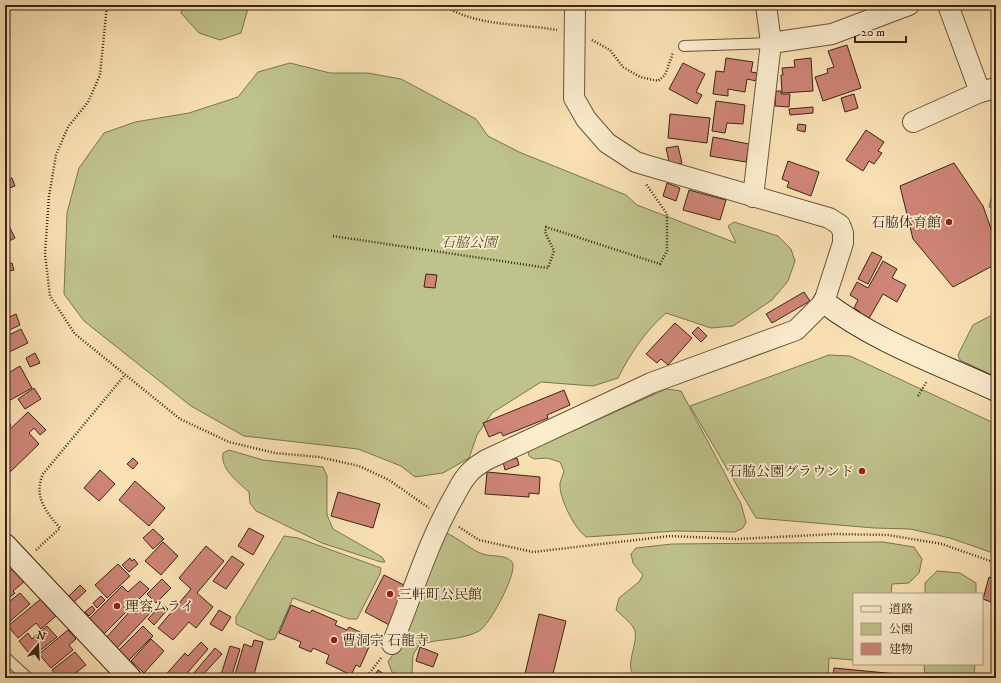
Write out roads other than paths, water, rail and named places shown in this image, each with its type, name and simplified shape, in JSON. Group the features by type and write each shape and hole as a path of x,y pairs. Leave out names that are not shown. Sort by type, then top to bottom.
{"street":[{"path":"392,644 408,608 415,583 443,517 464,479 471,470 486,460 651,383 796,330 824,302 843,243 843,233 840,225 829,218 636,162 606,143 586,119 574,98 575,5"},
{"path":"753,197 771,43 766,5"},
{"path":"771,43 832,34 909,5"},
{"path":"913,122 988,90 948,5"},
{"path":"824,302 846,319 895,346 938,363 996,390"},
{"path":"5,545 130,678"}],"lane":[{"path":"684,46 771,43"},
{"path":"5,657 28,678"}],"place":[{"name":"石脇体育館","path":"949,222"},
{"name":"石脇公園グラウンド","path":"862,471"},
{"name":"三軒町公民館","path":"390,594"},
{"name":"理容ムライ","path":"117,606"},
{"name":"曹洞宗 石龍寺","path":"334,640"}],"park label":[{"name":"石脇公園","path":"469,242"}]}
